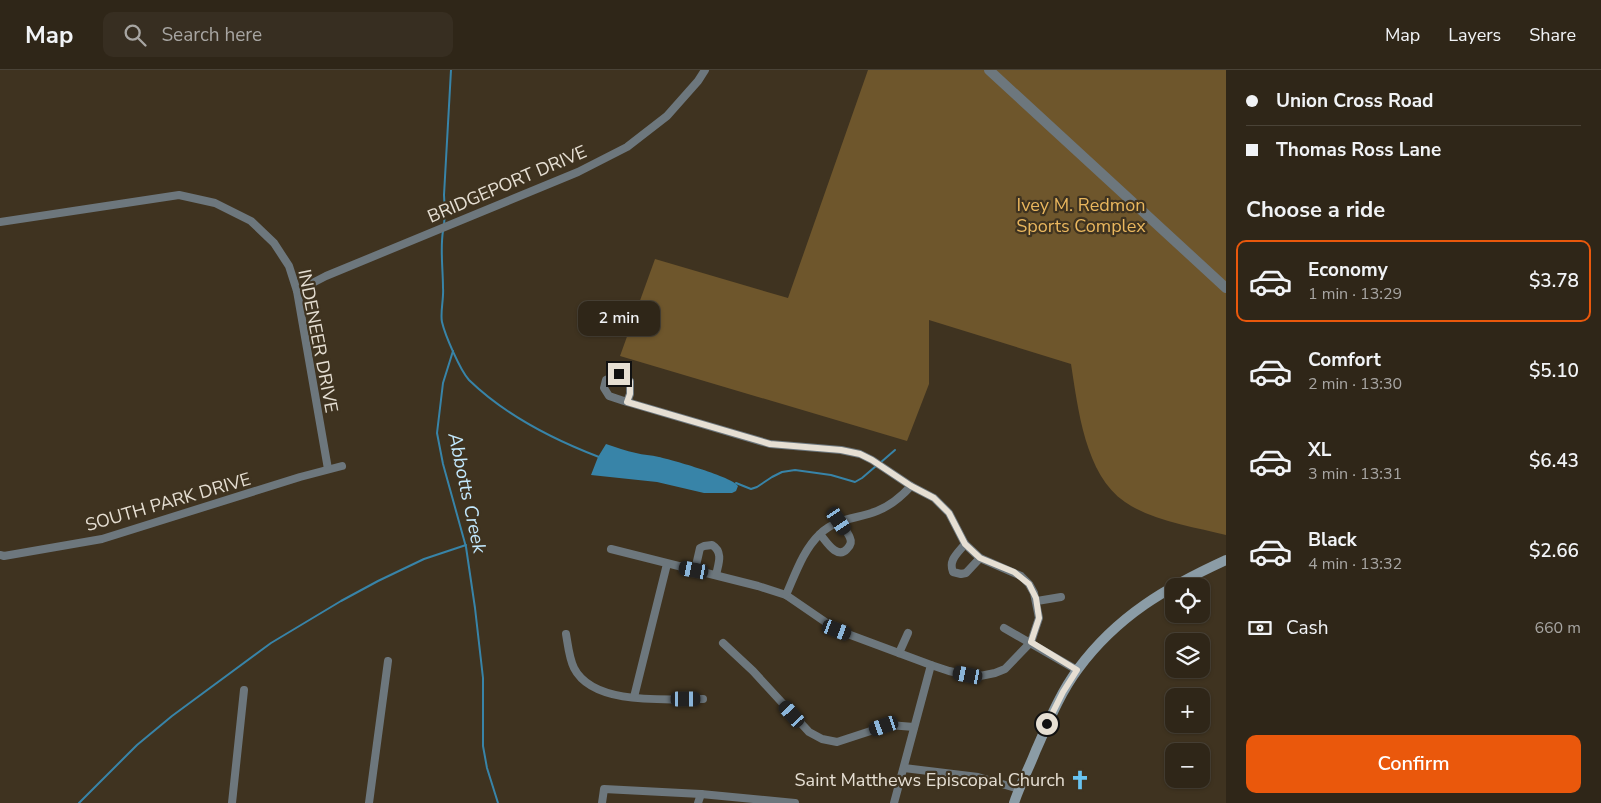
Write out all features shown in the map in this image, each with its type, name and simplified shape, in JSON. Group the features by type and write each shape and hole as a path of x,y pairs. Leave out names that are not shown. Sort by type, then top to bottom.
{"main road":[{"path":"1014,803 1018,789 1052,715 1077,670 1096,646 1118,623 1142,605 1193,575 1226,560"}],"street":[{"name":"BRIDGEPORT DRIVE","path":"297,291 326,276 578,172 628,147 667,116 698,81 705,70"},
{"path":"989,70 1226,288"},
{"name":"INDENEER DRIVE","path":"0,222 179,196 215,203 251,221 274,242 289,266 297,291 328,468"},
{"path":"611,549 758,586 786,595 837,630 931,665 968,675 980,676 995,673 1005,668 1031,642 1039,618 1037,601 1032,588 1021,576 980,558 965,544 949,513 942,505 934,498 911,486 872,460 860,454 841,450 770,444 627,402"},
{"name":"SOUTH PARK DRIVE","path":"0,555 4,556 102,539 328,468 342,466"},
{"path":"786,595 807,550 820,534 839,521 876,511 899,499 911,486"},
{"path":"820,534 835,551 846,551 851,545 851,539 839,521"},
{"path":"965,544 952,560 953,572 966,573 980,558"},
{"path":"694,570 700,548 708,545 719,551 720,556 716,575"},
{"path":"634,697 667,564"},
{"path":"1037,601 1061,597"},
{"path":"1004,628 1077,670"},
{"path":"899,653 908,633"},
{"path":"566,634 574,668 585,683 600,691 652,699 704,699"},
{"path":"723,643 753,671 809,732 822,739 837,742 889,725 914,727"},
{"path":"369,803 388,661"},
{"path":"894,803 931,665"},
{"path":"232,803 244,690"},
{"path":"904,768 978,777 1018,789"},
{"path":"602,803 604,789 701,794 793,803"},
{"path":"698,803 701,794"}],"green space":[{"name":"Ivey M. Redmon Sports Complex","path":"868,70 1226,70 1226,535 1174,523 1148,514 1125,502 1111,490 1092,458 1081,420 1071,364 929,320 929,384 907,441 620,356 655,259 788,298"}],"water":[{"path":"606,444 701,469 734,482 738,486 736,491 732,493 704,493 657,482 591,475 598,457"}],"waterway":[{"name":"Abbotts Creek","path":"444,224 451,70"},
{"path":"443,231 442,322 453,352 465,375 483,393 530,425 599,457"},
{"name":"Abbotts Creek","path":"453,351 443,383 437,433 443,464 466,547 483,678 483,746 487,768 498,803"},
{"path":"880,463 895,450"},
{"path":"736,483 751,489 782,472 795,470 831,475 855,482 876,466"},
{"path":"79,803 137,745 172,716 271,643 378,581 424,559 466,545"}],"place":[{"name":"Saint Matthews Episcopal Church","path":"1080,780"}],"route":[{"path":"619,374 630,381 630,394 627,402 770,444 841,450 860,454 934,498 949,513 965,544 980,558 1014,572 1029,584 1036,598 1039,618 1031,642 1077,670 1063,692 1047,724"}]}
